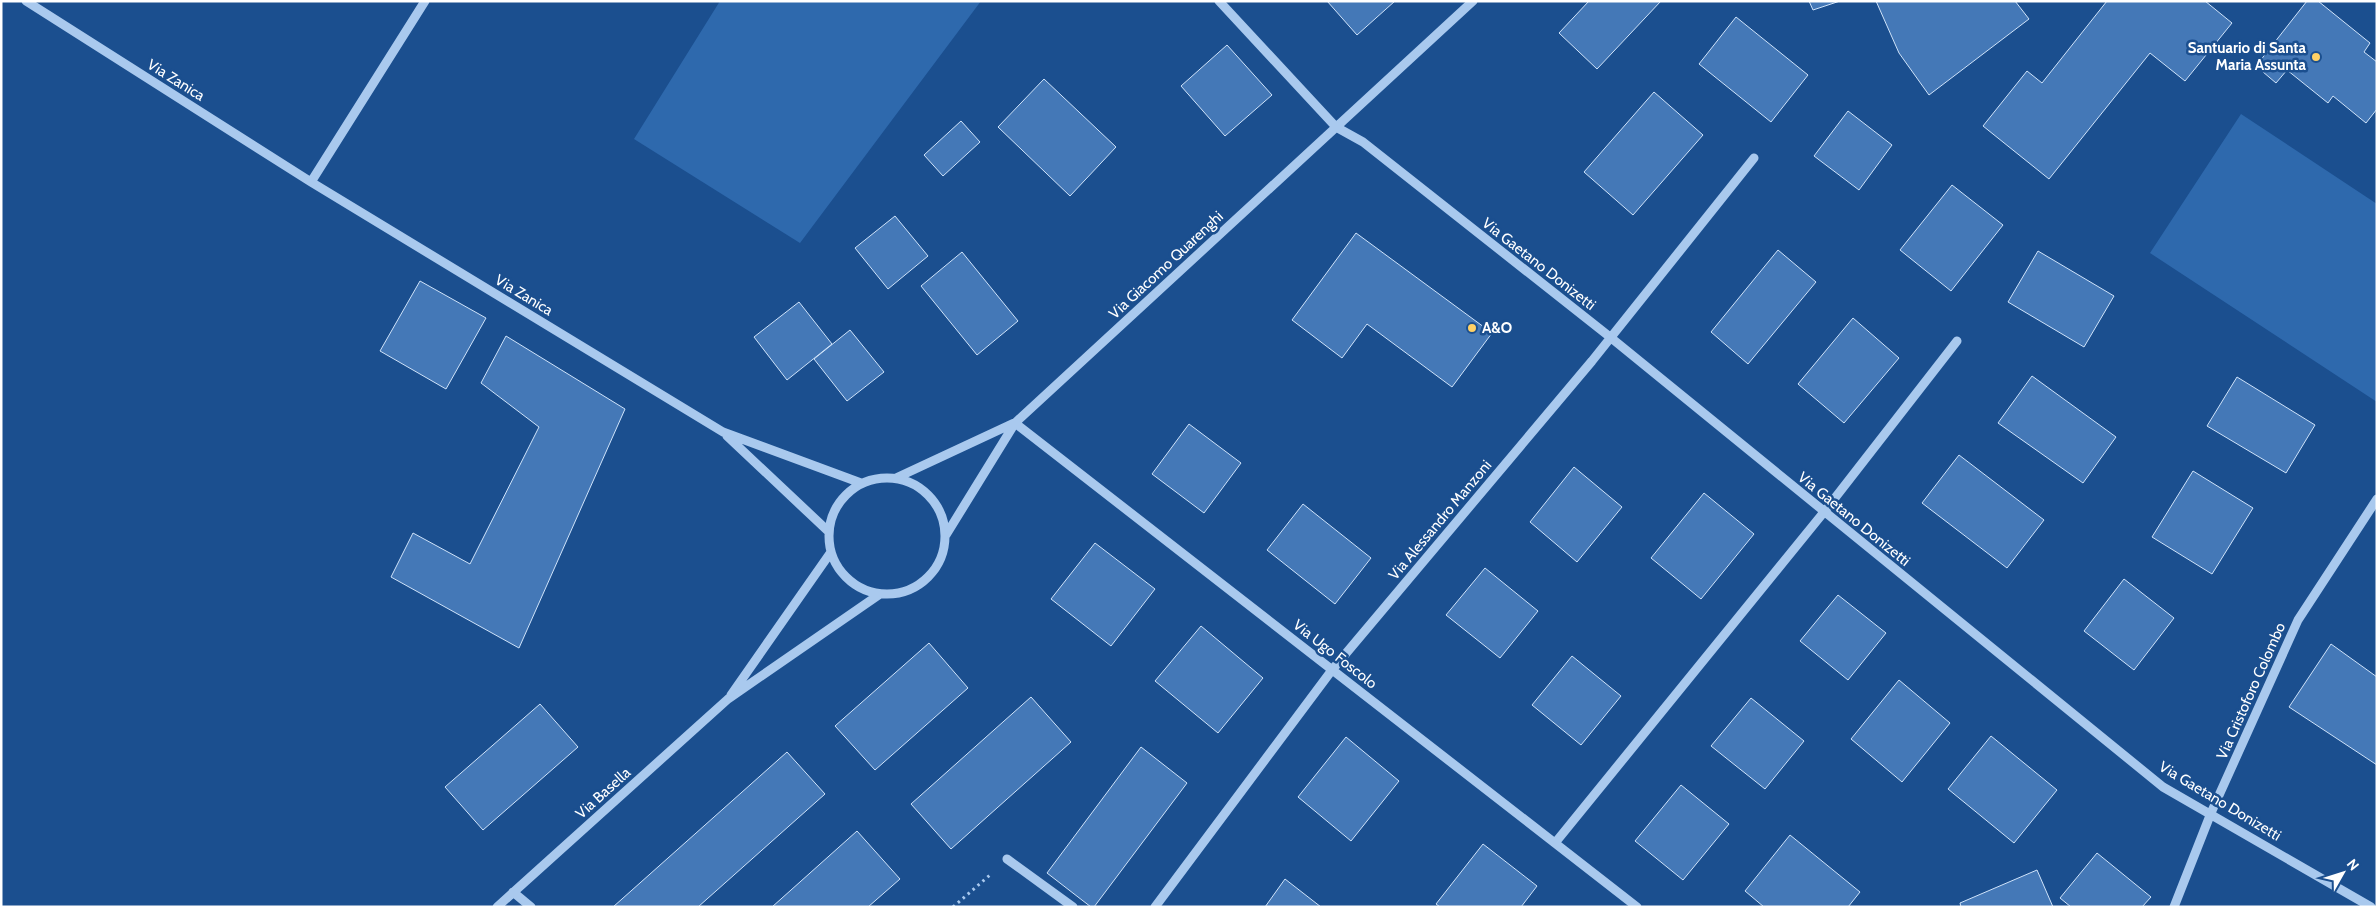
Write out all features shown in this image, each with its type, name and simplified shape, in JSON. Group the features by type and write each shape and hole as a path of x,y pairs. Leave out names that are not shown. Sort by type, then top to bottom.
{"street":[{"name":"Via Zanica","path":"26,1 311,182 723,432 861,483"},
{"path":"311,182 424,1"},
{"path":"1219,1 1336,127"},
{"name":"Via Giacomo Quarenghi","path":"946,535 1015,423 1473,1"},
{"name":"Via Gaetano Donizetti","path":"1336,127 1364,142 1610,337 2163,787 2371,907"},
{"name":"Via Alessandro Manzoni","path":"1155,907 1332,670 1610,337 1754,158"},
{"path":"1555,843 1824,512 1957,341"},
{"name":"Via Giacomo Quarenghi","path":"896,478 1015,423"},
{"name":"Via Ugo Foscolo","path":"1015,423 1638,907"},
{"name":"Via Zanica","path":"723,432 829,532"},
{"path":"879,478 896,478 912,483 926,492 937,504 944,519 946,535 943,555 934,572 919,586 900,593 880,594 864,589 849,580 838,567 831,552 829,532 832,517 839,503 849,492 861,483 879,478"},
{"name":"Via Cristoforo Colombo","path":"2174,907 2211,813 2298,620 2377,500"},
{"name":"Via Basella","path":"728,699 743,674 831,552"},
{"name":"Via Basella","path":"497,907 728,699 880,594"},
{"path":"1007,859 1073,907"},
{"path":"513,892 531,907"}],"path":[{"path":"953,907 1007,859"}],"shaded area":[{"path":"720,1 981,1 800,243 634,139"},
{"path":"2241,114 2377,204 2377,402 2150,253"}],"building":[{"path":"1327,1 1395,1 1357,35"},
{"path":"1589,1 1661,1 1597,69 1559,33"},
{"path":"1809,1 1840,1 1813,10"},
{"path":"1876,1 2015,1 2029,19 1929,95 1899,53"},
{"path":"2107,1 2205,1 2232,23 2185,81 2150,53 2049,179 1983,126 2027,71 2042,83"},
{"name":"Santuario di Santa Maria Assunta","path":"2307,1 2318,1 2370,43 2364,52 2377,62 2377,109 2366,123 2333,96 2328,103 2287,70 2276,83 2256,66"},
{"path":"1736,17 1808,75 1771,122 1699,64"},
{"path":"1227,45 1272,95 1225,136 1181,86"},
{"path":"1044,79 1116,147 1070,196 998,127"},
{"path":"1654,92 1703,135 1633,215 1584,172"},
{"path":"1848,111 1892,145 1859,190 1814,156"},
{"path":"961,121 980,142 943,176 924,155"},
{"path":"1952,185 2003,225 1951,291 1900,250"},
{"path":"895,216 928,256 888,289 855,248"},
{"path":"1356,233 1492,333 1452,387 1367,324 1342,358 1292,320"},
{"path":"1778,250 1816,282 1748,364 1711,332"},
{"path":"2038,251 2114,296 2084,347 2008,302"},
{"path":"962,252 1018,321 977,355 921,286"},
{"path":"420,281 486,318 446,389 380,351"},
{"path":"799,302 832,344 787,380 754,337"},
{"path":"1853,318 1899,358 1844,423 1798,384"},
{"path":"850,330 884,372 847,401 814,359"},
{"path":"506,336 625,409 519,648 391,577 413,533 470,564 539,427 481,383"},
{"path":"2032,376 2116,437 2083,483 1998,423"},
{"path":"2237,377 2315,425 2286,473 2207,426"},
{"path":"1189,424 1241,463 1204,513 1152,474"},
{"path":"1959,455 2044,520 2007,568 1922,503"},
{"path":"1574,467 1622,507 1577,562 1530,522"},
{"path":"2193,471 2253,508 2212,574 2152,537"},
{"path":"1704,493 1754,534 1701,599 1651,558"},
{"path":"1303,504 1371,558 1335,604 1267,550"},
{"path":"1095,543 1155,589 1111,646 1051,599"},
{"path":"1485,568 1538,611 1500,658 1446,615"},
{"path":"2124,579 2174,618 2134,670 2084,631"},
{"path":"1838,595 1886,633 1848,680 1800,641"},
{"path":"1201,626 1263,678 1218,733 1155,681"},
{"path":"929,643 968,688 875,770 835,726"},
{"path":"2331,644 2377,677 2377,765 2289,707"},
{"path":"1572,656 1621,696 1581,745 1532,705"},
{"path":"1899,680 1950,723 1902,782 1851,739"},
{"path":"1031,697 1071,742 951,849 911,804"},
{"path":"1751,698 1804,741 1765,789 1711,746"},
{"path":"540,704 578,747 483,830 445,787"},
{"path":"1991,736 2057,790 2014,843 1948,789"},
{"path":"1346,737 1399,781 1351,841 1298,797"},
{"path":"1141,747 1187,783 1094,907 1091,907 1047,873"},
{"path":"787,752 825,794 698,907 613,907"},
{"path":"1681,785 1729,824 1683,880 1635,841"},
{"path":"857,831 900,879 868,907 772,907"},
{"path":"1790,835 1860,892 1848,907 1764,907 1745,891"},
{"path":"1483,844 1537,886 1521,907 1440,907 1436,904"},
{"path":"2097,853 2151,897 2142,907 2071,907 2060,898"},
{"path":"2037,870 2053,907 1961,907 1960,903"},
{"path":"1285,879 1321,907 1265,907"}],"place":[{"name":"Santuario di Santa Maria Assunta","path":"2316,57"},
{"name":"A&O","path":"1472,328"}]}
